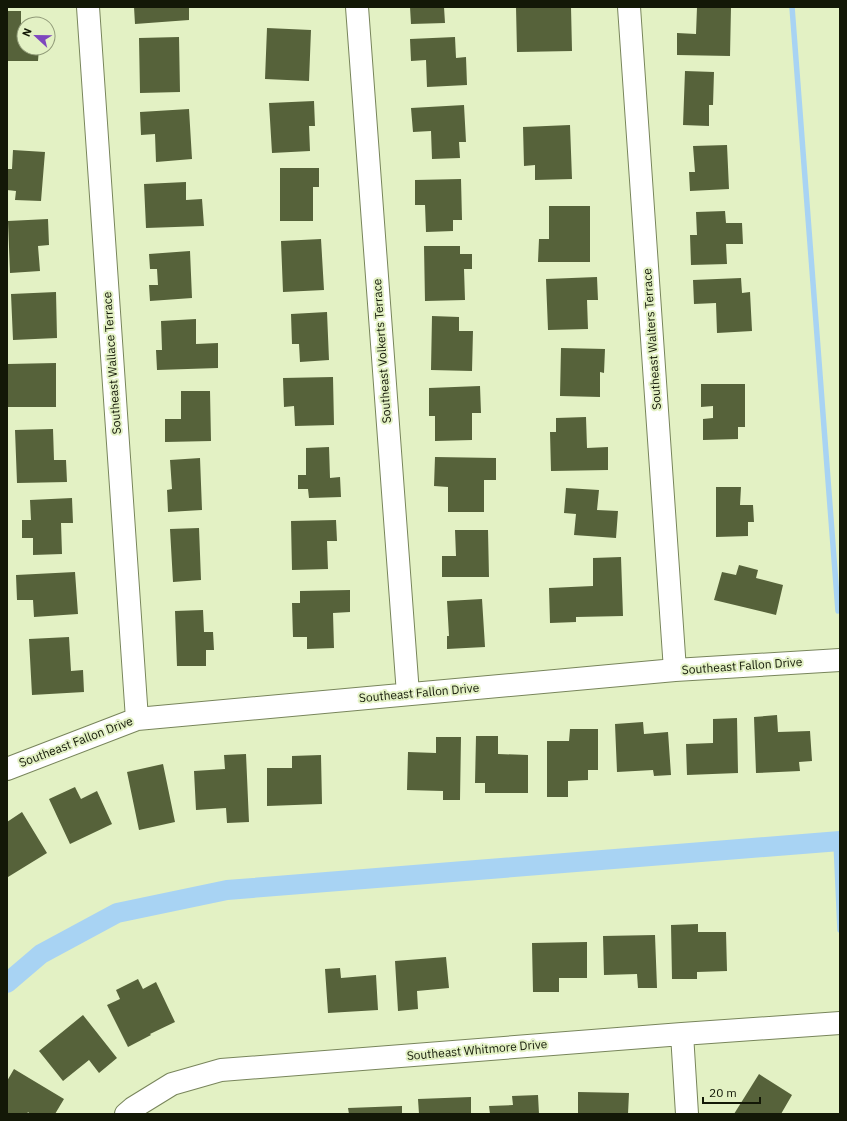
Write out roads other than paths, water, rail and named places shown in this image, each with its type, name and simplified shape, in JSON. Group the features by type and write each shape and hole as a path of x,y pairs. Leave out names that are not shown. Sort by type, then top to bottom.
{"street":[{"name":"Southeast Wallace Terrace","path":"88,7 137,719"},
{"name":"Southeast Volkerts Terrace","path":"357,7 408,694"},
{"name":"Southeast Walters Terrace","path":"629,7 675,670"},
{"name":"Southeast Fallon Drive","path":"7,769 137,719 675,670 840,660"},
{"name":"Southeast Whitmore Drive","path":"126,1114 133,1108 172,1084 221,1070 840,1023"},
{"path":"682,1034 687,1114"}],"waterway":[{"path":"792,7 838,611"},
{"path":"7,983 41,954 117,913 227,890 840,841"},
{"path":"836,842 840,930"}]}
